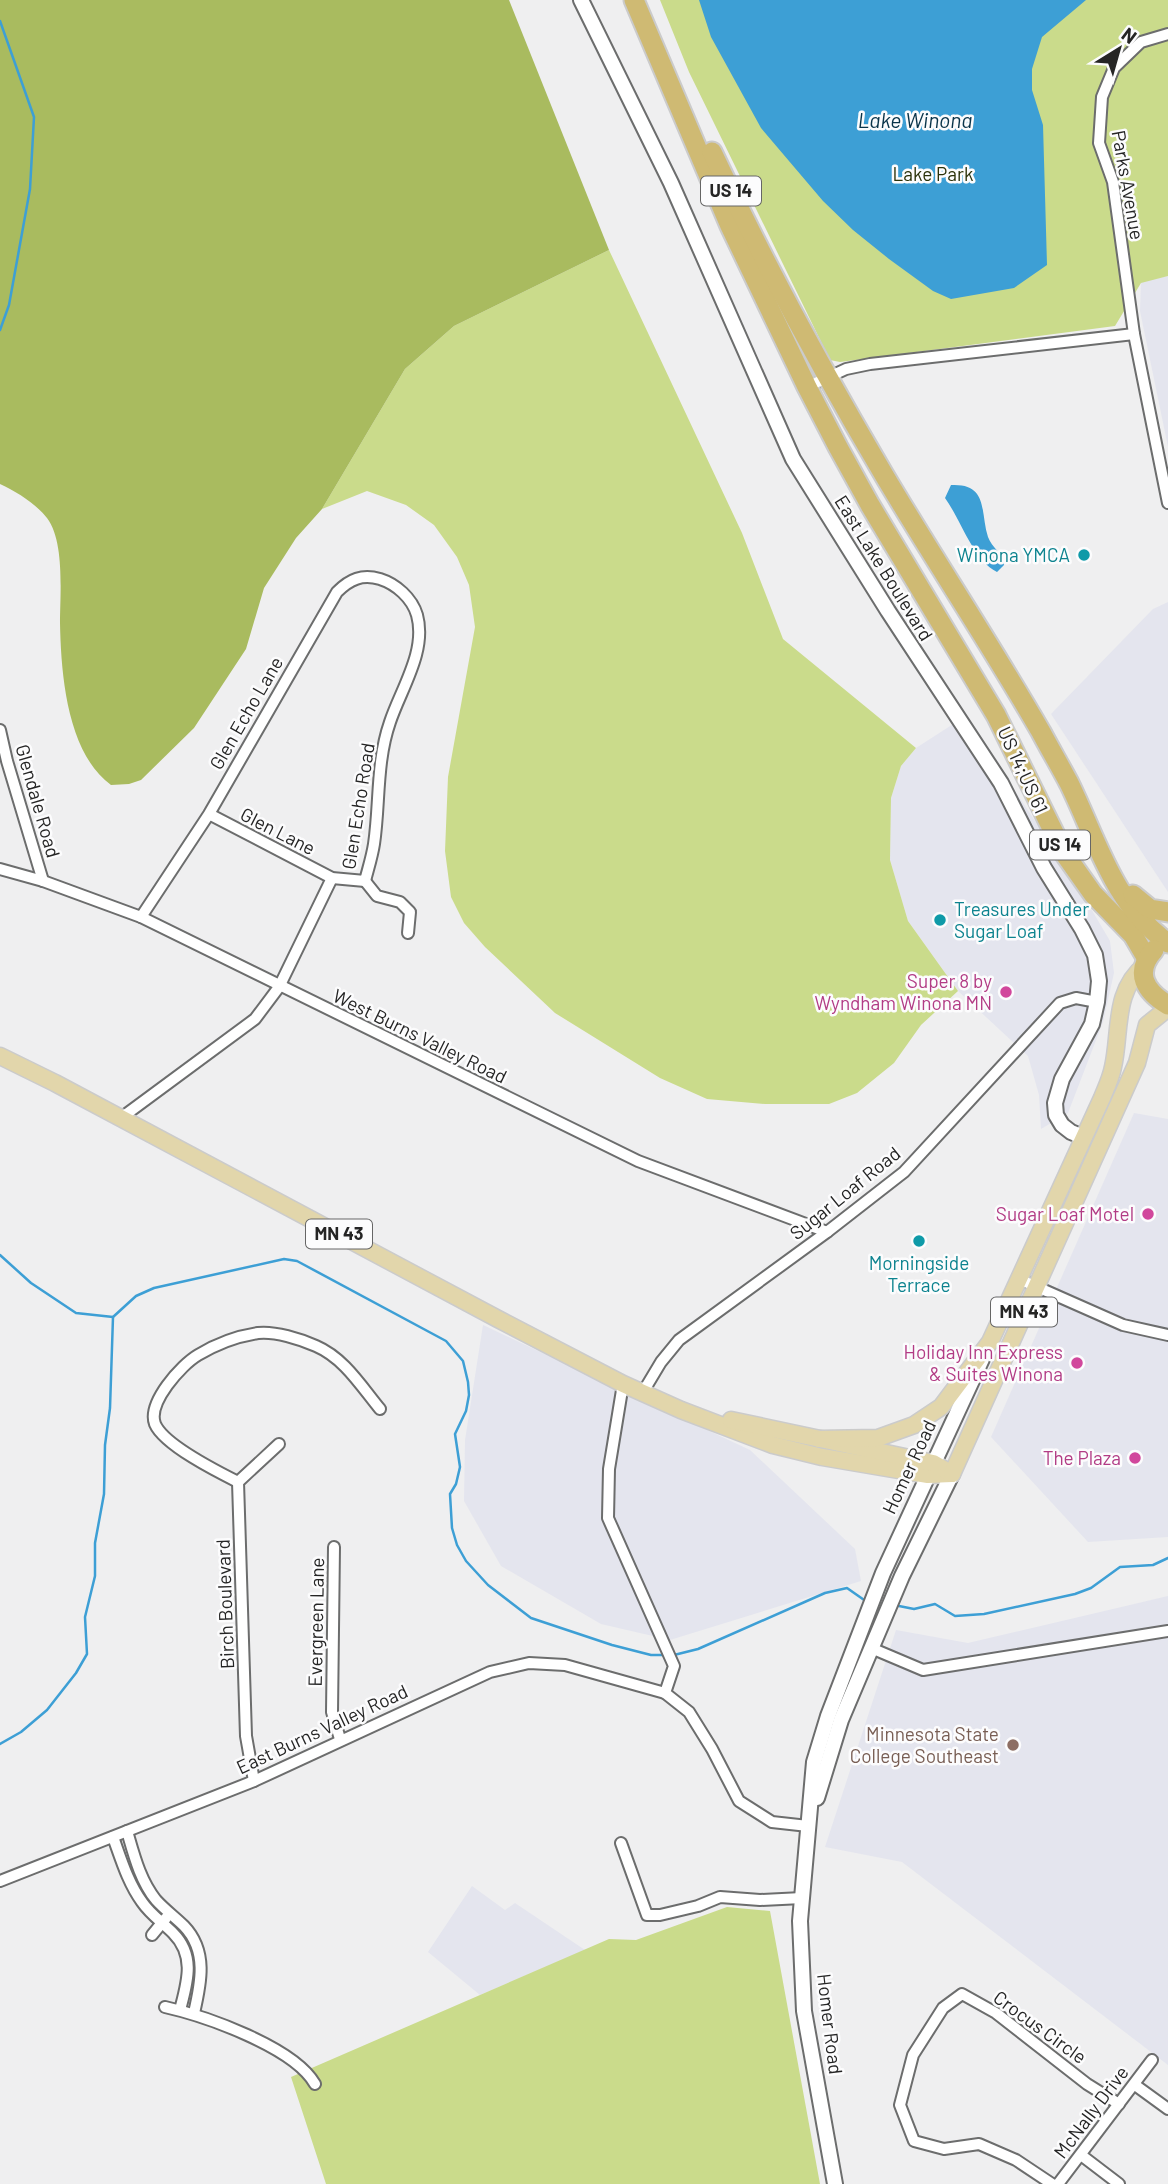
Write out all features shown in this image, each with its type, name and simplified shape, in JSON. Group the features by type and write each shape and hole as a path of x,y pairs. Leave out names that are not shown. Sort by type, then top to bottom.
{"highway":[{"name":"US 14","path":"634,0 730,226 807,387"},
{"name":"US 14","path":"647,0 723,175 827,377"},
{"name":"US 14;US 61","path":"827,377 1040,731 1069,782 1099,852 1125,899 1147,925 1168,943 1155,949 1146,962 1144,976 1149,992 1168,1007"},
{"name":"US 14;US 61","path":"807,387 870,505 996,715 1064,853 1093,894 1133,935 1146,962"},
{"path":"1099,852 1125,887 1144,905 1157,911 1168,912"}],"main road":[{"name":"MN 43","path":"1083,1136 1113,1069 1120,1003 1135,972 1146,962"},
{"name":"Homer Road","path":"952,1474 1137,1063 1147,1025 1168,1007"},
{"name":"MN 43","path":"0,1056 623,1384 773,1445 822,1457 930,1469"},
{"name":"Homer Road","path":"990,1342 1083,1136"},
{"name":"MN 43","path":"819,1439 878,1438 914,1425 941,1407 990,1342"},
{"name":"MN 43","path":"681,1409 819,1439 952,1474"}],"street":[{"name":"East Lake Boulevard","path":"581,0 671,183 793,459 895,622 1013,802 1044,868 1096,956 1099,981 1092,1024 1062,1079 1055,1103 1056,1115 1062,1125 1083,1136"},
{"name":"Parks Avenue","path":"1168,34 1141,42 1114,68 1102,97 1099,143 1112,182 1134,334 1168,503"},
{"path":"807,387 827,377 870,364 1134,334"},
{"name":"Glen Echo Lane","path":"141,917 209,814 337,592 353,579 370,577 383,580 406,595"},
{"name":"Glen Echo Road","path":"121,1118 255,1019 279,987 332,878 365,881 374,845 379,776 389,725 415,658 419,633 417,614 406,595"},
{"name":"Glendale Road","path":"0,730 43,881"},
{"name":"Glen Lane","path":"209,814 332,878"},
{"name":"West Burns Valley Road","path":"0,869 43,881 141,917 638,1161 827,1232"},
{"path":"365,881 377,896 400,902 410,912 408,933"},
{"name":"Sugar Loaf Road","path":"643,1392 661,1362 679,1340 904,1172 1060,1003 1076,998 1097,1002"},
{"path":"1019,1279 1125,1325 1168,1335"},
{"path":"279,1444 238,1482 206,1466 165,1437 155,1423 155,1405 167,1386 196,1356 227,1341 261,1332 287,1336 317,1346 344,1364 380,1409"},
{"name":"Homer Road","path":"835,2184 804,2011 800,1921 814,1762 828,1716 883,1573 990,1342"},
{"path":"623,1384 611,1458 608,1518 674,1666 665,1693 689,1712 739,1801 772,1822 808,1826"},
{"name":"Homer Road","path":"808,1826 841,1720 902,1576 952,1474"},
{"name":"Birch Boulevard","path":"238,1482 246,1735 254,1781"},
{"name":"Evergreen Lane","path":"334,1547 332,1712 340,1740"},
{"path":"872,1648 923,1670 1168,1631"},
{"name":"East Burns Valley Road","path":"0,1881 254,1781 490,1671 529,1663 565,1665 665,1693"},
{"path":"127,1831 142,1875 156,1900 185,1927 197,1948 202,1973 194,2013"},
{"path":"113,1837 123,1866 140,1900 181,1943 189,1965 180,2011"},
{"path":"621,1843 647,1915 698,1906 720,1897 760,1900 802,1898"},
{"path":"152,1935 170,1914"},
{"name":"Crocus Circle","path":"1055,2184 1016,2160 979,2144 944,2149 914,2141 900,2105 912,2055 943,2008 962,1994 996,2012 1087,2084 1119,2104"},
{"path":"165,2007 194,2013 263,2043 299,2064 315,2084"},
{"name":"McNally Drive","path":"1055,2184 1081,2155 1152,2060"},
{"path":"1135,2085 1168,2109"},
{"path":"1081,2155 1119,2184"}],"shaded area":[{"path":"1168,276 1168,447 1140,311 1141,282"},
{"path":"1168,602 1168,892 1051,714 1153,609"},
{"path":"961,719 999,767 1070,873 1110,941 1114,973 1103,1022 1068,1113 1041,1129 1039,1095 1028,1056 958,991 908,921 890,860 891,798 901,766 916,748"},
{"path":"1134,1113 1168,1119 1168,1537 1088,1542 991,1437"},
{"path":"483,1325 750,1450 855,1549 861,1581 670,1640 601,1624 501,1566 464,1501 465,1440"},
{"name":"Minnesota State College Southeast","path":"1168,1596 1168,2065 902,1862 825,1847 896,1630 968,1643"},
{"path":"472,1886 505,1910 515,1903 585,1950 480,1995 428,1952"}],"green space":[{"path":"0,0 509,0 609,250 454,326 405,369 322,509 296,538 264,588 246,649 194,728 141,780 129,784 111,785 96,771 76,733 69,711 62,665 59,554 53,528 37,507 0,484"},
{"name":"Lake Park","path":"660,0 1168,0 1168,276 1141,283 1115,326 840,362 830,360 689,72"},
{"path":"609,250 742,533 783,639 916,748 901,766 891,798 890,860 908,921 958,991 921,1025 894,1063 857,1093 829,1104 765,1104 707,1099 660,1078 555,1013 485,947 464,923 451,897 445,851 448,777 475,627 469,585 457,557 434,525 406,505 367,491 322,509 405,369 454,326"},
{"path":"727,1907 770,1911 820,2184 326,2184 291,2077 609,1939 636,1940"}],"water":[{"name":"Lake Winona","path":"699,0 1086,0 1042,37 1032,69 1032,90 1043,125 1047,265 1014,288 951,299 933,291 889,259 823,201 761,128 711,37"},
{"path":"951,485 972,489 981,501 988,537 1004,565 997,572 974,549 945,498"}],"waterway":[{"path":"0,21 34,117 30,189 9,305 0,330"},
{"path":"0,1255 31,1283 76,1313 113,1317"},
{"path":"0,1744 21,1732 47,1710 87,1654 85,1617 95,1576 95,1543 104,1494 113,1317 136,1296 154,1288 284,1259 297,1261 446,1341 463,1361 469,1395 466,1411 455,1434 460,1467 456,1484 450,1494 452,1528 466,1561 488,1585 531,1618 612,1645 651,1655 664,1655"},
{"path":"894,1605 914,1609 935,1604 955,1616 984,1614 1075,1594 1091,1588 1120,1567 1153,1565 1168,1558"},
{"path":"674,1655 698,1649 825,1593 847,1588 867,1602"}],"place":[{"name":"Winona YMCA","path":"1084,555"},
{"name":"Treasures Under Sugar Loaf","path":"940,920"},
{"name":"Super 8 by Wyndham Winona MN","path":"1006,992"},
{"name":"Sugar Loaf Motel","path":"1148,1214"},
{"name":"Morningside Terrace","path":"919,1241"},
{"name":"Holiday Inn Express & Suites Winona","path":"1077,1363"},
{"name":"The Plaza","path":"1135,1458"},
{"name":"Minnesota State College Southeast","path":"1013,1745"}]}
